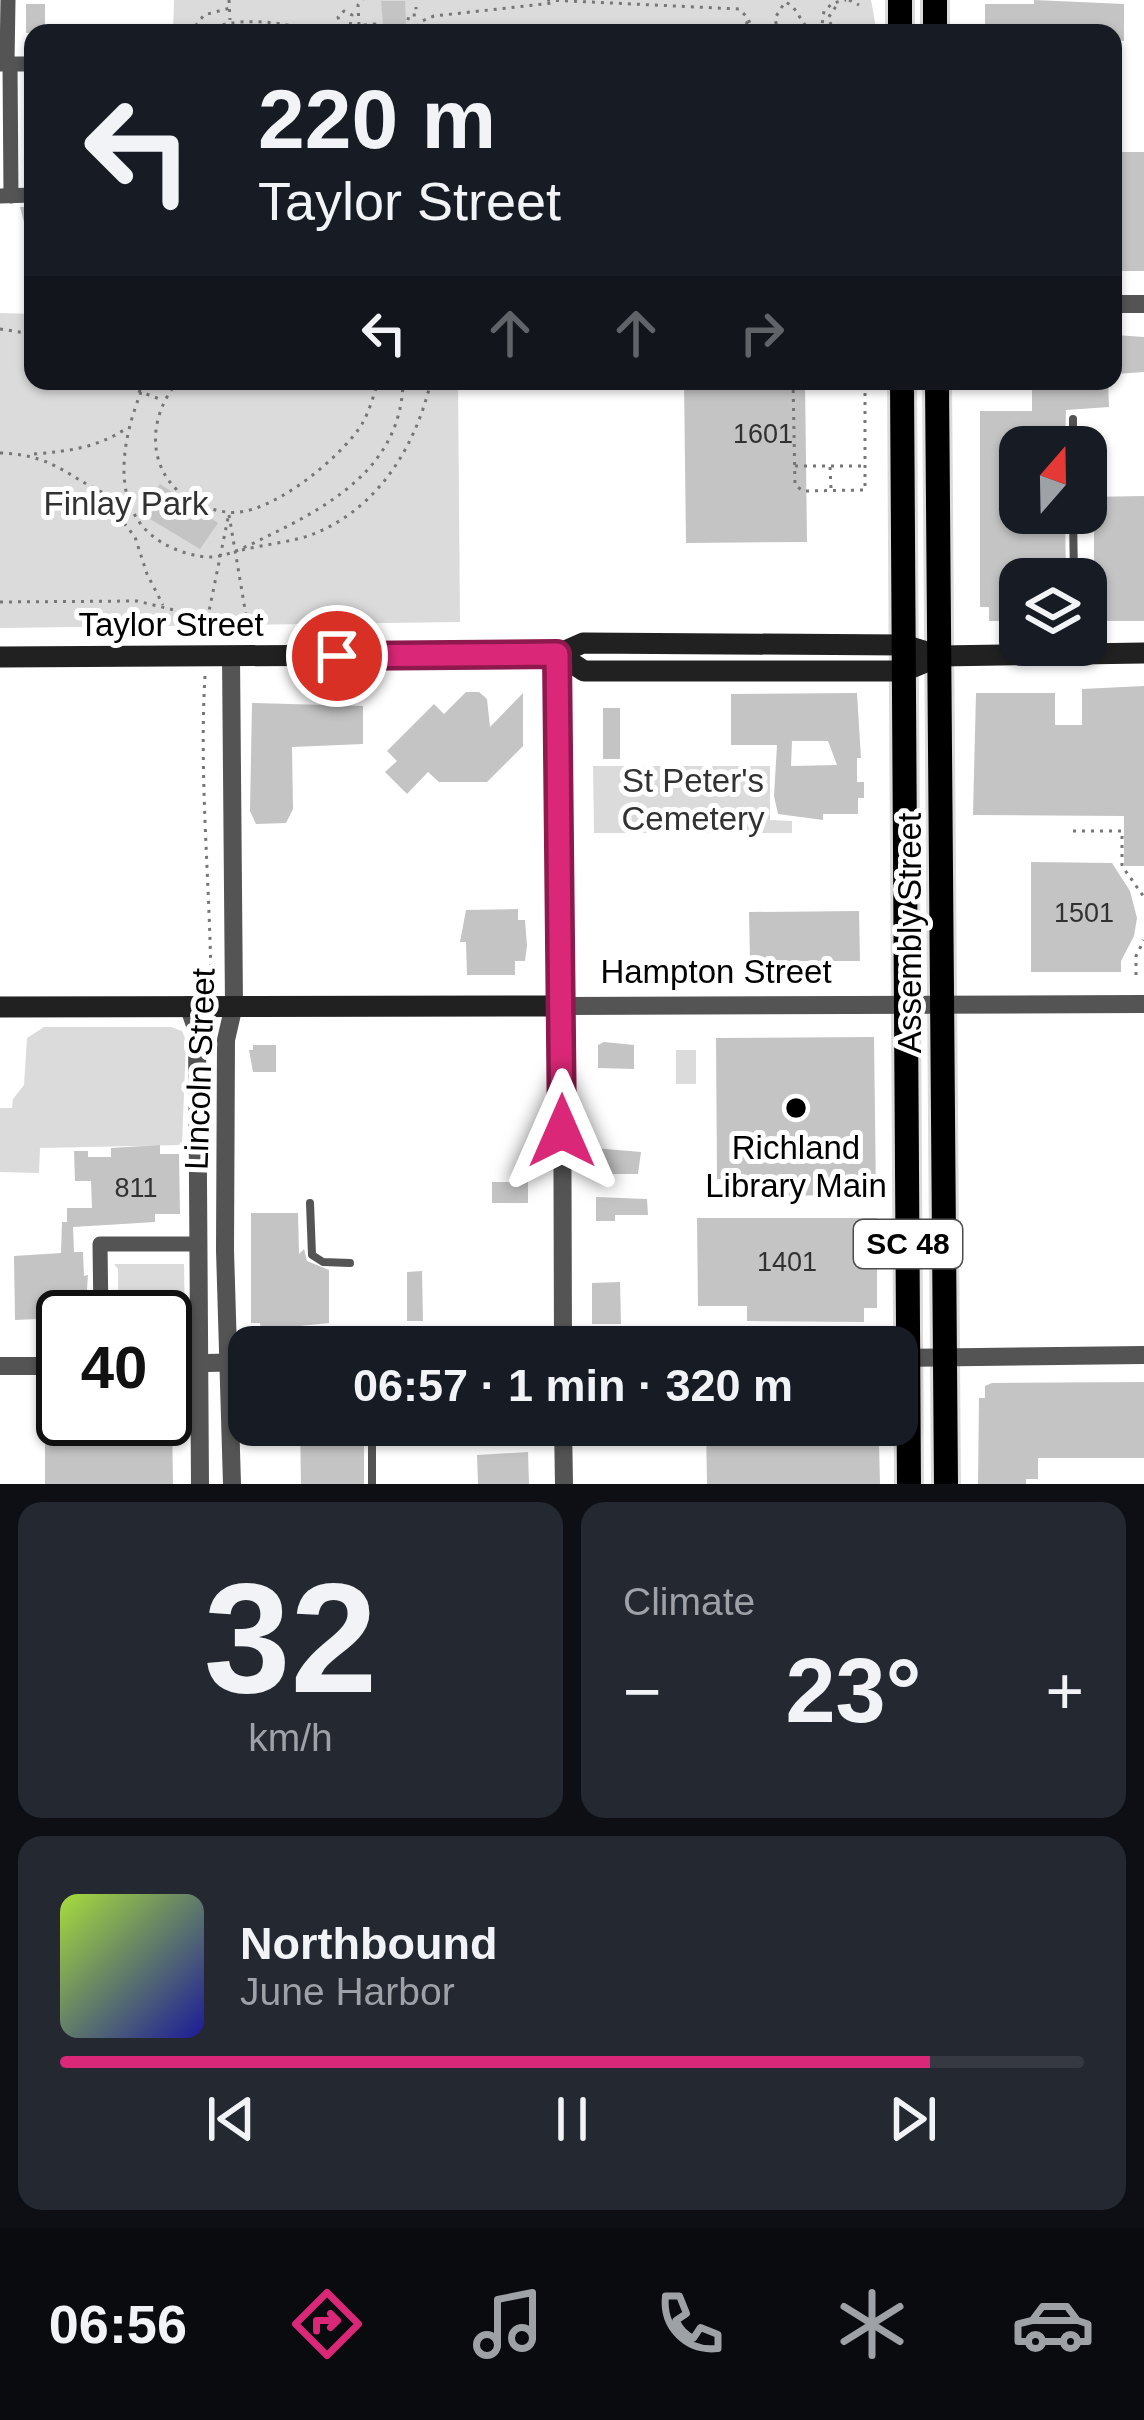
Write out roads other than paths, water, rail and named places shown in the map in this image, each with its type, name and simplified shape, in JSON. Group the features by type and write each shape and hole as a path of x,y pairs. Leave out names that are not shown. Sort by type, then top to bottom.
{"main road":[{"name":"Assembly Street","path":"902,390 903,1326"},
{"name":"Assembly Street","path":"938,390 946,1484"},
{"name":"Taylor Street","path":"0,657 557,654 583,643 904,658 999,653"},
{"name":"Taylor Street","path":"1107,650 1144,652"},
{"path":"557,654 562,1006"},
{"name":"Hampton Street","path":"0,1006 562,1006"},
{"name":"Assembly Street","path":"907,1446 909,1484"}],"street":[{"path":"5,196 8,0"},
{"name":"Lincoln Street","path":"231,656 234,1005 226,1040 225,1250 235,1326"},
{"name":"Hampton Street","path":"562,1006 1144,1004"},
{"name":"Lincoln Street","path":"188,1005 197,1031 200,1484"},
{"path":"562,1006 562,1326"},
{"path":"100,1290 100,1244 199,1244"},
{"path":"918,1358 1144,1355"},
{"path":"192,1363 228,1362"},
{"path":"0,1366 36,1366"},
{"name":"Lincoln Street","path":"232,1484 234,1446"},
{"path":"563,1446 564,1484"}],"lane":[{"path":"1073,419 1073,426"},
{"path":"310,1203 312,1255 323,1262 350,1263"},
{"path":"372,1446 372,1484"}],"place":[{"name":"Richland Library Main","path":"796,1108"}],"park label":[{"name":"Finlay Park","path":"126,503"},
{"name":"St Peter's Cemetery","path":"693,799"}]}
